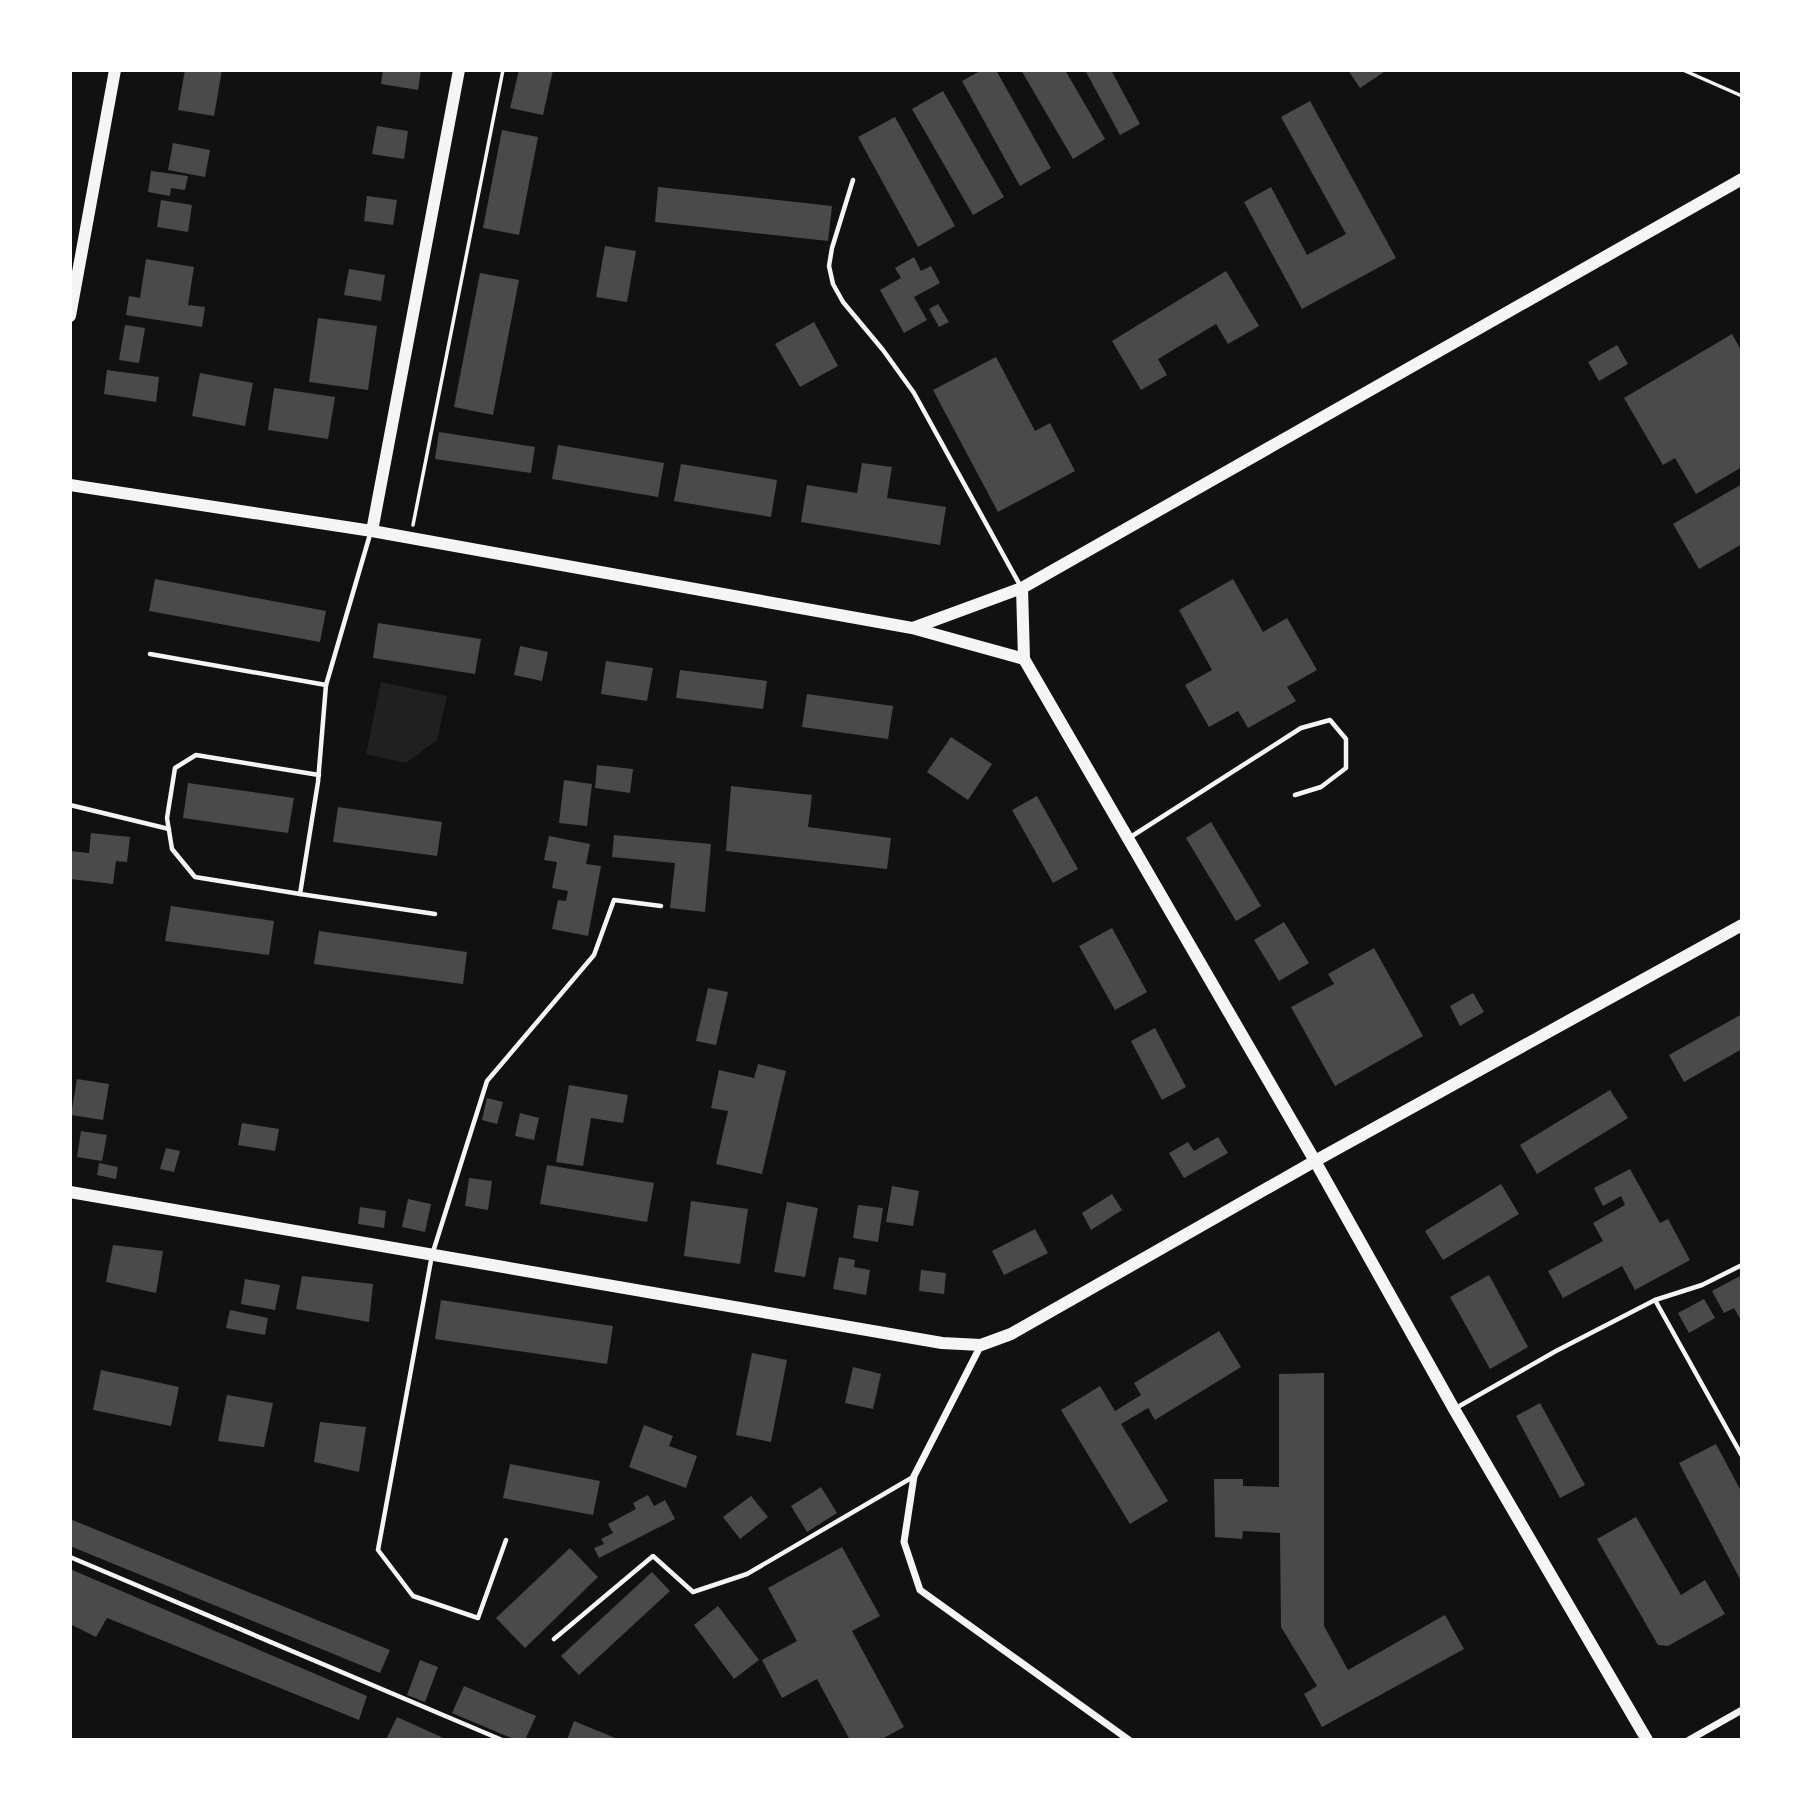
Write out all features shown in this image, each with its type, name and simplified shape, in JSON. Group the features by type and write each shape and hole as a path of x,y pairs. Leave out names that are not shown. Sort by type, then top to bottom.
{"street":[{"path":"70,316 115,70"},
{"path":"372,531 459,70"},
{"path":"912,628 1022,588 1742,179"},
{"path":"70,485 411,537 912,628 1024,659"},
{"path":"1022,588 1024,659 1647,1740"},
{"path":"70,1192 943,1343 981,1345 1011,1334 1315,1161 1742,925"},
{"path":"981,1345 914,1476 904,1542 920,1590 1129,1740"},
{"path":"1689,1740 1742,1710"}],"lane":[{"path":"853,180 832,248 829,266 833,284 843,302 914,393 1022,588"},
{"path":"300,894 318,775 326,685 372,531"},
{"path":"150,654 326,685"},
{"path":"1128,839 1301,728 1330,720 1346,739 1346,768 1321,787 1295,795"},
{"path":"318,775 196,755 176,768 167,818 172,849 195,877 435,914"},
{"path":"70,805 169,830"},
{"path":"506,1540 478,1618 413,1596 377,1550 432,1255 487,1081 594,955 614,900 661,906"},
{"path":"1454,1409 1556,1351 1655,1300 1702,1285 1742,1265"},
{"path":"1655,1300 1742,1456"},
{"path":"554,1639 653,1556 692,1592 747,1574 914,1476"},
{"path":"70,1557 502,1740"}],"path":[{"path":"411,537 503,70"},
{"path":"1682,70 1742,96"}],"shaded area":[{"path":"381,682 447,696 437,740 406,763 366,754"}],"building":[{"path":"185,70 222,70 214,116 178,110"},
{"path":"383,70 421,70 418,90 381,84"},
{"path":"519,70 553,70 543,115 510,108"},
{"path":"982,70 996,70 1051,168 1020,186 962,81"},
{"path":"1021,70 1065,70 1105,139 1073,159"},
{"path":"1085,70 1111,70 1140,124 1120,135"},
{"path":"1348,70 1387,70 1360,88"},
{"path":"943,91 1004,197 973,215 912,109"},
{"path":"1310,101 1396,258 1302,309 1244,202 1271,187 1307,255 1346,234 1281,117"},
{"path":"895,117 955,226 918,247 858,137"},
{"path":"377,126 408,131 404,159 372,154"},
{"path":"502,130 538,137 519,235 483,228"},
{"path":"173,143 210,150 205,177 168,170"},
{"path":"151,171 188,176 185,190 171,188 170,196 148,192"},
{"path":"658,187 832,206 828,241 655,222"},
{"path":"367,196 397,200 393,225 364,221"},
{"path":"161,200 192,205 188,232 157,227"},
{"path":"605,246 636,251 627,302 596,297"},
{"path":"914,257 921,271 931,266 940,283 914,297 927,320 904,333 880,290 901,278 895,268"},
{"path":"146,259 194,267 188,305 205,307 202,327 126,315 129,296 140,298"},
{"path":"349,269 385,275 381,301 344,295"},
{"path":"1226,271 1259,326 1228,344 1216,324 1158,359 1167,375 1141,390 1112,341"},
{"path":"480,273 519,280 493,415 454,407"},
{"path":"938,304 949,322 939,327 929,309"},
{"path":"318,318 377,326 368,390 309,382"},
{"path":"814,322 838,366 800,387 775,344"},
{"path":"125,325 145,328 139,363 119,360"},
{"path":"1732,334 1742,352 1742,467 1696,494 1675,458 1663,465 1624,398"},
{"path":"1617,345 1628,364 1599,381 1588,362"},
{"path":"996,357 1035,431 1050,423 1075,471 998,512 933,390"},
{"path":"107,370 159,377 156,402 104,394"},
{"path":"200,373 253,383 245,426 192,416"},
{"path":"274,388 335,397 328,439 268,430"},
{"path":"439,432 535,447 531,473 435,459"},
{"path":"558,445 664,463 658,497 552,479"},
{"path":"862,463 892,467 887,498 946,507 940,545 801,522 807,485 857,493"},
{"path":"681,464 777,480 771,517 674,501"},
{"path":"1742,484 1742,544 1699,569 1673,524"},
{"path":"155,579 326,611 320,642 149,611"},
{"path":"1233,579 1263,632 1287,618 1317,670 1287,687 1296,701 1248,728 1238,711 1209,727 1185,685 1212,670 1179,610"},
{"path":"378,623 481,639 475,674 373,658"},
{"path":"520,646 548,652 542,681 514,675"},
{"path":"606,661 653,668 647,701 601,694"},
{"path":"680,670 767,681 763,709 676,698"},
{"path":"807,694 893,706 888,739 802,727"},
{"path":"951,737 992,764 968,800 927,772"},
{"path":"597,765 633,769 630,793 595,788"},
{"path":"564,780 592,784 587,826 559,823"},
{"path":"188,783 294,798 288,833 183,818"},
{"path":"731,786 812,795 808,827 891,838 887,869 726,851"},
{"path":"1037,796 1078,869 1053,883 1012,810"},
{"path":"338,807 442,822 437,856 333,842"},
{"path":"1211,822 1261,906 1236,921 1186,838"},
{"path":"91,833 130,837 127,862 116,861 113,884 70,879 71,851 89,853"},
{"path":"614,835 711,844 705,912 670,908 675,863 612,857"},
{"path":"549,836 590,844 586,864 601,866 588,936 552,929 558,900 566,901 568,891 552,888 557,862 544,860"},
{"path":"171,906 274,921 269,955 165,941"},
{"path":"1284,922 1309,963 1279,981 1254,940"},
{"path":"1112,928 1147,992 1115,1010 1079,946"},
{"path":"319,931 467,952 463,984 314,964"},
{"path":"1374,948 1423,1036 1335,1086 1291,1007 1334,984 1328,974"},
{"path":"708,988 728,992 716,1045 696,1041"},
{"path":"1473,993 1484,1012 1460,1026 1450,1006"},
{"path":"1742,1014 1742,1049 1684,1082 1669,1055"},
{"path":"1155,1028 1186,1087 1162,1100 1131,1041"},
{"path":"758,1064 786,1071 762,1174 716,1164 728,1111 711,1108 719,1070 754,1078"},
{"path":"77,1079 109,1084 103,1120 71,1115"},
{"path":"569,1085 628,1095 623,1123 591,1118 583,1166 556,1162"},
{"path":"1610,1090 1628,1118 1537,1174 1520,1145"},
{"path":"487,1098 503,1102 497,1124 482,1120"},
{"path":"520,1113 539,1118 534,1140 515,1136"},
{"path":"242,1123 279,1129 275,1151 238,1145"},
{"path":"81,1131 107,1135 102,1161 77,1157"},
{"path":"1218,1137 1228,1153 1184,1178 1169,1153 1188,1142 1194,1151"},
{"path":"166,1148 180,1151 174,1172 160,1169"},
{"path":"99,1163 118,1167 116,1179 97,1175"},
{"path":"547,1165 654,1183 647,1222 540,1204"},
{"path":"1630,1169 1660,1223 1668,1219 1690,1260 1635,1290 1622,1266 1563,1298 1548,1271 1603,1241 1593,1223 1625,1205 1621,1196 1603,1206 1594,1188"},
{"path":"469,1178 492,1181 488,1210 465,1206"},
{"path":"1501,1184 1519,1214 1443,1260 1425,1231"},
{"path":"892,1186 919,1191 913,1226 886,1222"},
{"path":"1112,1194 1122,1210 1091,1230 1082,1213"},
{"path":"408,1199 431,1204 425,1232 402,1227"},
{"path":"691,1201 748,1209 740,1264 684,1256"},
{"path":"787,1202 818,1208 805,1277 774,1272"},
{"path":"858,1205 883,1208 878,1242 853,1238"},
{"path":"360,1207 386,1211 384,1228 358,1224"},
{"path":"1035,1229 1048,1253 1004,1275 992,1251"},
{"path":"113,1245 163,1251 156,1293 106,1282"},
{"path":"839,1257 855,1260 854,1267 870,1270 866,1295 833,1289"},
{"path":"921,1270 946,1273 944,1294 919,1291"},
{"path":"1489,1275 1528,1347 1490,1369 1450,1297"},
{"path":"1742,1275 1742,1322 1734,1308 1724,1313 1712,1291"},
{"path":"302,1276 373,1284 369,1322 296,1309"},
{"path":"245,1279 280,1285 275,1310 241,1304"},
{"path":"1704,1299 1715,1318 1689,1333 1678,1313"},
{"path":"441,1300 613,1326 607,1364 435,1339"},
{"path":"230,1310 268,1318 265,1335 226,1328"},
{"path":"1219,1331 1241,1367 1155,1420 1148,1408 1121,1424 1168,1501 1130,1524 1061,1410 1100,1386 1115,1411 1141,1395 1134,1383"},
{"path":"752,1353 787,1360 771,1442 736,1435"},
{"path":"853,1367 881,1374 873,1409 845,1403"},
{"path":"101,1370 179,1387 171,1426 93,1410"},
{"path":"1324,1373 1324,1626 1348,1670 1445,1615 1464,1649 1322,1727 1304,1694 1317,1686 1281,1627 1280,1533 1243,1531 1242,1539 1215,1537 1214,1479 1243,1479 1243,1486 1279,1487 1279,1374"},
{"path":"227,1395 273,1403 264,1447 218,1441"},
{"path":"1540,1403 1585,1485 1560,1498 1516,1416"},
{"path":"320,1422 366,1427 359,1472 314,1462"},
{"path":"644,1425 673,1436 669,1446 697,1456 686,1488 629,1467"},
{"path":"1716,1444 1742,1493 1742,1583 1679,1463"},
{"path":"510,1464 600,1481 593,1515 503,1498"},
{"path":"821,1487 837,1513 807,1532 791,1506"},
{"path":"648,1495 654,1506 665,1500 675,1519 599,1558 594,1548 604,1544 601,1539 613,1533 608,1524 636,1509 633,1503"},
{"path":"751,1496 768,1517 740,1539 723,1517"},
{"path":"1636,1517 1681,1595 1705,1580 1725,1614 1668,1646 1658,1645 1597,1539"},
{"path":"70,1519 390,1650 380,1673 70,1546"},
{"path":"842,1547 880,1616 852,1631 904,1727 880,1740 850,1740 817,1679 782,1698 762,1660 797,1641 768,1588"},
{"path":"570,1548 598,1577 525,1648 496,1618"},
{"path":"70,1569 367,1696 359,1720 107,1618 96,1637 70,1624"},
{"path":"652,1572 670,1591 579,1675 561,1656"},
{"path":"718,1606 759,1660 734,1679 694,1625"},
{"path":"420,1660 438,1667 425,1702 407,1695"},
{"path":"464,1686 536,1716 525,1740 516,1740 452,1713"},
{"path":"397,1717 448,1740 386,1740"},
{"path":"574,1721 620,1740 567,1740"}]}
